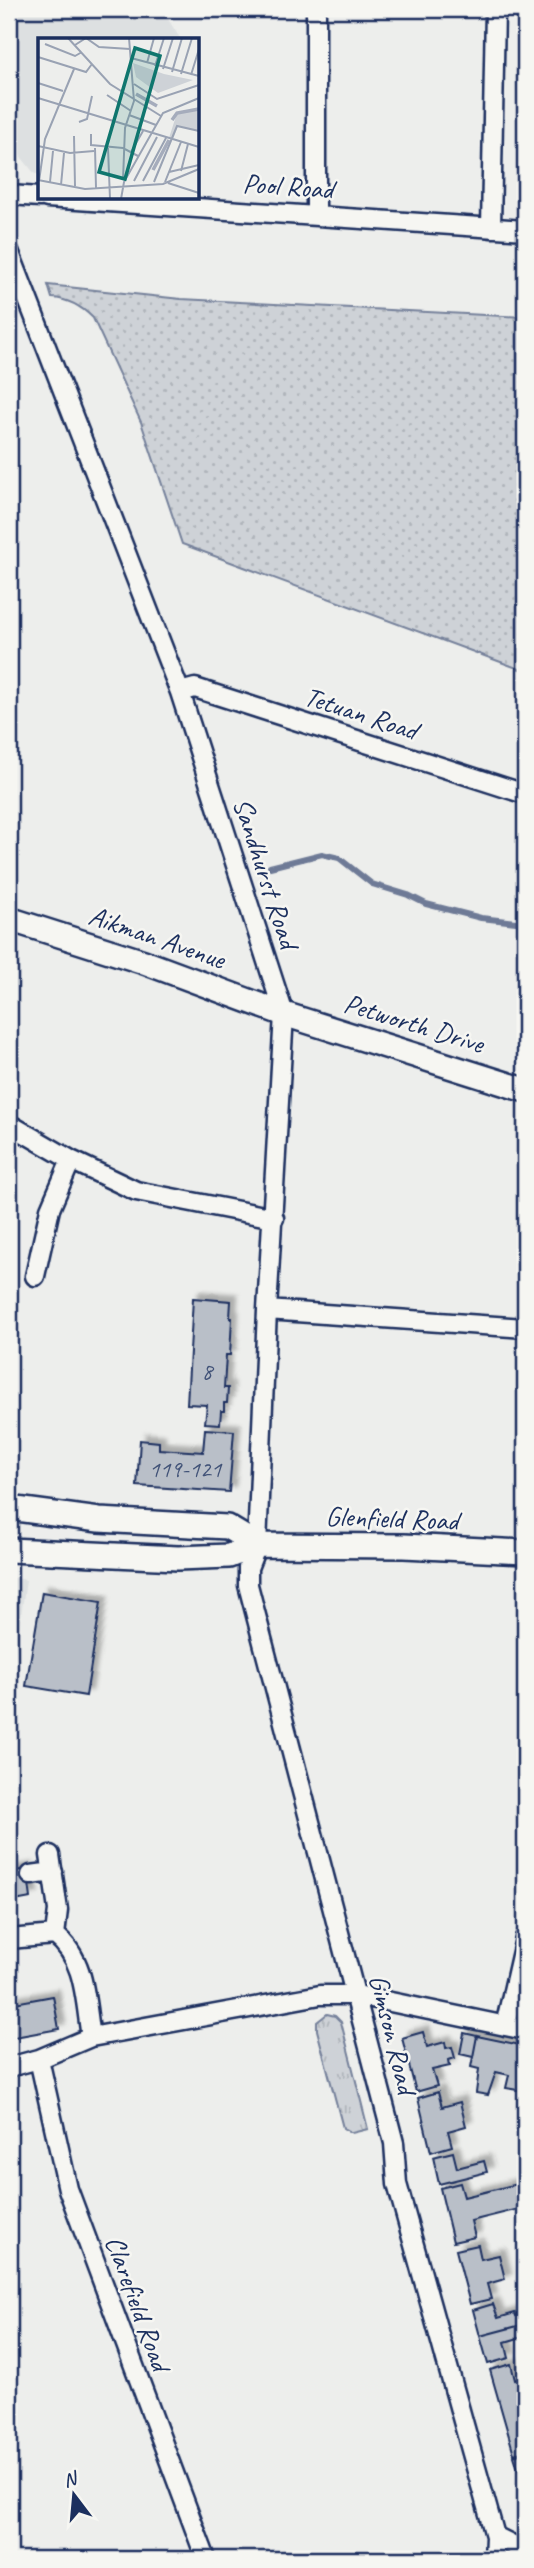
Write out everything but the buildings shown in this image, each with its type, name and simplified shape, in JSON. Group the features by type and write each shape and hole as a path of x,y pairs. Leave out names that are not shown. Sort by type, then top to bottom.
{"street":[{"path":"316,9 316,214"},
{"path":"491,228 495,9"},
{"path":"9,195 38,197"},
{"name":"Pool Road","path":"81,200 525,230"},
{"name":"Sandhurst Road","path":"9,251 180,692 284,1014 257,1545"},
{"name":"Tetuan Road","path":"180,692 195,688 525,794"},
{"name":"Aikman Avenue","path":"9,919 144,962 284,1014"},
{"name":"Petworth Drive","path":"284,1014 525,1090"},
{"path":"9,1124 71,1160 136,1191 274,1218"},
{"path":"35,1276 50,1209 71,1160"},
{"path":"267,1310 525,1328"},
{"path":"9,1508 99,1520 227,1527 257,1545"},
{"name":"Glenfield Road","path":"9,1550 178,1558 229,1556 257,1545 404,1546 525,1552"},
{"name":"Gimson Road","path":"257,1545 248,1568 248,1584 394,2143 397,2185 495,2536 494,2559"},
{"path":"31,1875 51,1863 58,1910 55,1935"},
{"path":"9,1940 55,1935 65,1943 79,1964 91,2037"},
{"path":"505,2026 525,1938"},
{"path":"9,2067 39,2059 91,2037 320,1995 357,1995 525,2030"},
{"name":"Clarefield Road","path":"39,2059 68,2189 206,2559"},
{"path":"495,2536 525,2551"}],"shaded area":[{"path":"9,9 166,9 166,16 180,38 38,38 38,174 35,174 9,142"},
{"path":"9,1577 26,1580 9,1702"}],"green space":[{"path":"48,285 181,299 525,317 525,671 182,544 141,422 93,318 74,304 52,298"},
{"path":"327,2014 335,2016 341,2022 368,2129 352,2133 343,2128 317,2030 317,2022"}],"waterway":[{"path":"270,867 322,854 339,858 372,884 408,895 426,904 481,918 525,923"}]}
